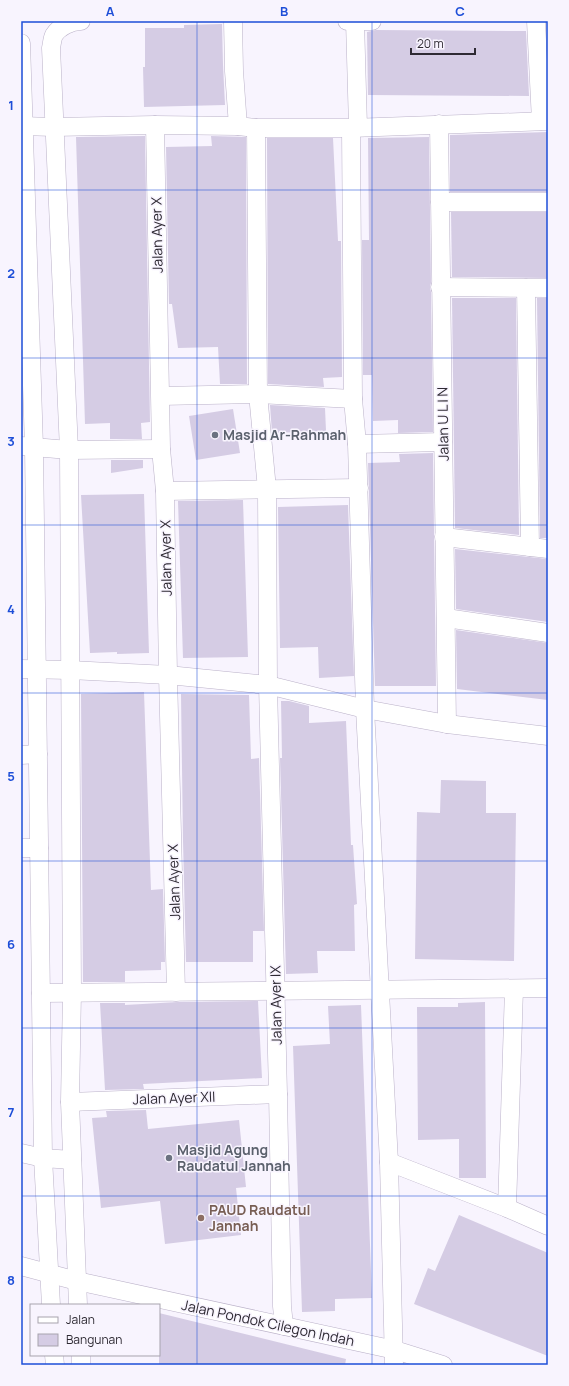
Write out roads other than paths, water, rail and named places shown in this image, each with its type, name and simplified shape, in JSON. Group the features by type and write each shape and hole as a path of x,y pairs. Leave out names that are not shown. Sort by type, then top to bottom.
{"street":[{"path":"78,1304 70,1102 72,992 69,450 51,48 54,36 58,30 68,24 81,21"},
{"path":"233,21 234,78 238,126"},
{"path":"347,21 372,21"},
{"path":"355,21 353,399 359,488 365,709 389,1162 395,1358"},
{"path":"22,126 54,127 155,125 238,126 256,128 354,127 544,121 536,21"},
{"path":"21,43 27,447 29,755 39,848 43,1158 51,1304"},
{"path":"21,51 51,48"},
{"name":"Jalan U L I N","path":"439,124 447,724"},
{"name":"Jalan Ayer X","path":"155,125 161,449 165,491 176,992"},
{"name":"Jalan Ayer IX","path":"256,128 258,394 267,489 268,685 282,1306 284,1326"},
{"path":"440,202 548,202"},
{"path":"440,287 548,288"},
{"path":"444,537 539,548 526,288"},
{"path":"161,396 258,394 353,399"},
{"path":"357,444 443,442"},
{"path":"27,447 69,450 161,449"},
{"path":"165,491 359,488"},
{"path":"446,618 548,633"},
{"path":"29,669 168,675 268,685 365,709 447,724 548,736"},
{"path":"21,848 39,848"},
{"path":"41,993 276,990 380,991 548,988"},
{"path":"507,1208 514,989"},
{"name":"Jalan Ayer XII","path":"70,1102 278,1094"},
{"path":"21,1153 43,1158 72,1160"},
{"path":"389,1162 507,1208 548,1226"},
{"name":"Jalan Pondok Cilegon Indah","path":"21,1266 77,1281 284,1326 395,1358 443,1365"}],"place":[{"name":"Masjid Ar-Rahmah","path":"215,435"},
{"name":"Masjid Agung Raudatul Jannah","path":"169,1158"},
{"name":"PAUD Raudatul Jannah","path":"201,1218"}]}
